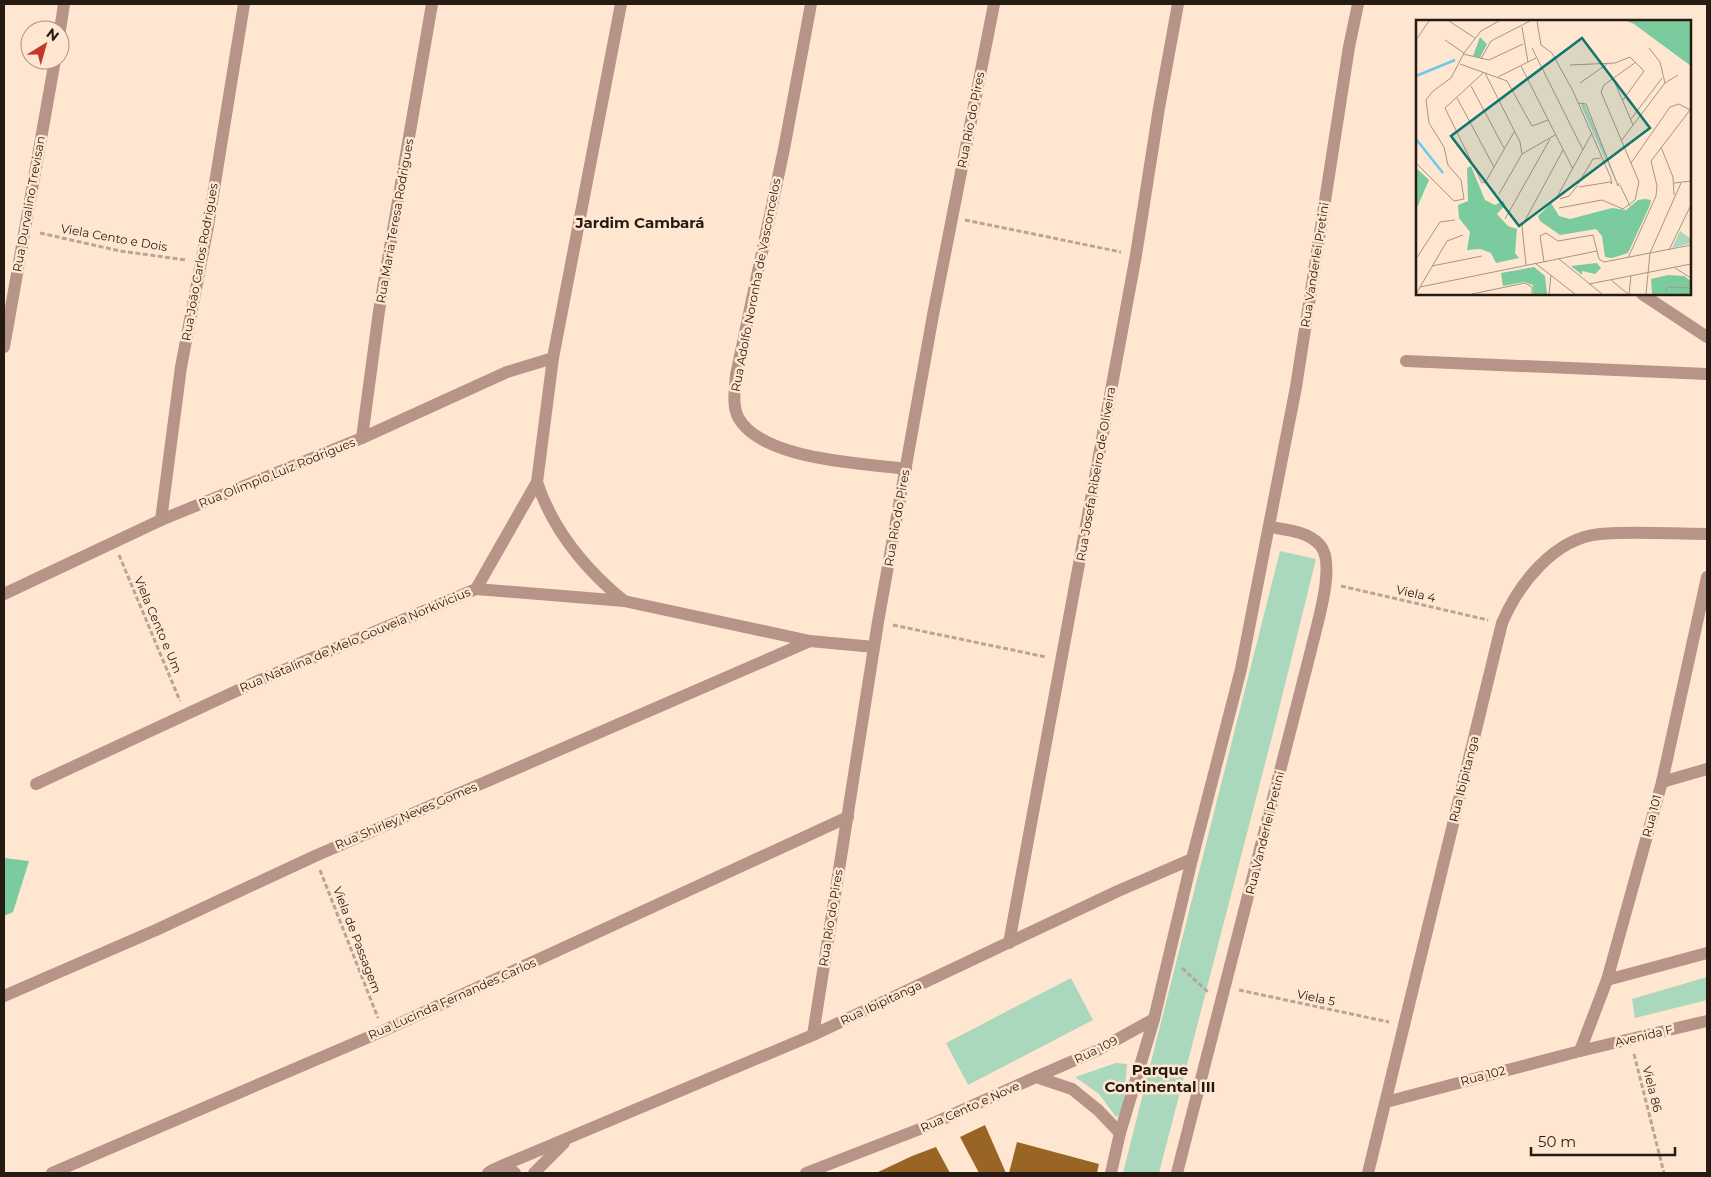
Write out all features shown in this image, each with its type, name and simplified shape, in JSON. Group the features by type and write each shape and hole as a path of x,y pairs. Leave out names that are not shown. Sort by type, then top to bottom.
{"street":[{"path":"62,20 64,4"},
{"name":"Rua João Carlos Rodrigues","path":"161,520 181,368 201,262 244,4"},
{"name":"Rua Maria Teresa Rodrigues","path":"362,438 379,310 432,4"},
{"name":"Rua Natalina de Melo Gouveia Norkivicius","path":"36,784 260,680 476,589 537,482 552,358 622,4"},
{"name":"Rua Adolfo Noronha de Vasconcelos","path":"811,4 784,148 736,376 734,397 738,416 750,432 767,444 788,452 906,469"},
{"name":"Rua Rio do Pires","path":"812,1035 878,622 952,217 994,4"},
{"name":"Rua Josefa Ribeiro de Oliveira","path":"1009,943 1136,255 1159,108 1178,4"},
{"name":"Rua Vanderlei Pretini","path":"1111,1173 1120,1133 1154,1019 1192,859 1241,669 1296,387 1347,56 1358,4"},
{"name":"Rua Durvalino Trevisan","path":"4,347 53,70"},
{"path":"1643,295 1707,338"},
{"name":"Rua Olimpio Luiz Rodrigues","path":"4,594 161,520 362,438 475,386 552,358"},
{"path":"1406,360 1707,374"},
{"path":"537,482 545,508 576,555 596,578 624,601"},
{"name":"Rua Vanderlei Pretini","path":"1177,1173 1311,650 1326,582 1326,557 1320,545 1297,531 1270,527"},
{"name":"Rua Ibipitanga","path":"1368,1173 1502,623 1511,602 1530,575 1548,558 1572,543 1598,534 1707,534"},
{"name":"Rua 101","path":"1580,1051 1607,980 1662,782 1707,577"},
{"path":"476,589 624,601 810,641 874,647"},
{"name":"Rua Shirley Neves Gomes","path":"4,996 156,930 315,856 810,641"},
{"path":"1662,782 1707,769"},
{"name":"Rua Lucinda Fernandes Carlos","path":"52,1173 383,1031 848,817"},
{"name":"Rua Ibipitanga","path":"494,1170 812,1035 1118,890 1192,859"},
{"path":"1607,980 1707,953"},
{"name":"Rua 109","path":"1036,1077 1096,1051 1154,1019"},
{"name":"Avenida F","path":"1580,1051 1707,1020"},
{"name":"Rua 102","path":"1386,1102 1580,1051"},
{"path":"1036,1077 1072,1089 1098,1110 1120,1133"},
{"name":"Rua Cento e Nove","path":"807,1173 925,1127 1036,1077"},
{"name":"Rua Ibipitanga","path":"534,1173 567,1139"},
{"path":"494,1170 506,1168 515,1173"}],"path":[{"path":"952,217 1136,255"},
{"name":"Viela Cento e Dois","path":"24,230 120,251 201,262"},
{"name":"Viela Cento e Um","path":"114,543 185,715"},
{"name":"Viela 4","path":"1326,582 1502,623"},
{"path":"878,622 1061,660"},
{"name":"Viela de Passagem","path":"315,856 383,1031"},
{"path":"1170,954 1187,974 1220,1002"},
{"name":"Viela 5","path":"1224,987 1404,1026"},
{"name":"Viela 86","path":"1630,1039 1664,1173"}],"green space":[{"path":"1280,551 1316,559 1274,729 1159,1173 1123,1173"},
{"path":"4,858 29,861 13,912 4,916"},
{"path":"1707,977 1707,1000 1635,1018 1632,999"},
{"path":"1071,978 1093,1020 968,1085 946,1043"},
{"path":"1116,1063 1127,1064 1123,1112 1116,1117 1099,1094 1075,1077"}],"building":[{"path":"985,1125 1006,1173 979,1173 960,1137"},
{"path":"1017,1142 1099,1164 1097,1173 1009,1173"},
{"path":"936,1147 950,1173 876,1173 912,1156"}],"district":[{"name":"Jardim Cambará","path":"640,223"},
{"name":"Parque Continental III","path":"1160,1078"}]}
